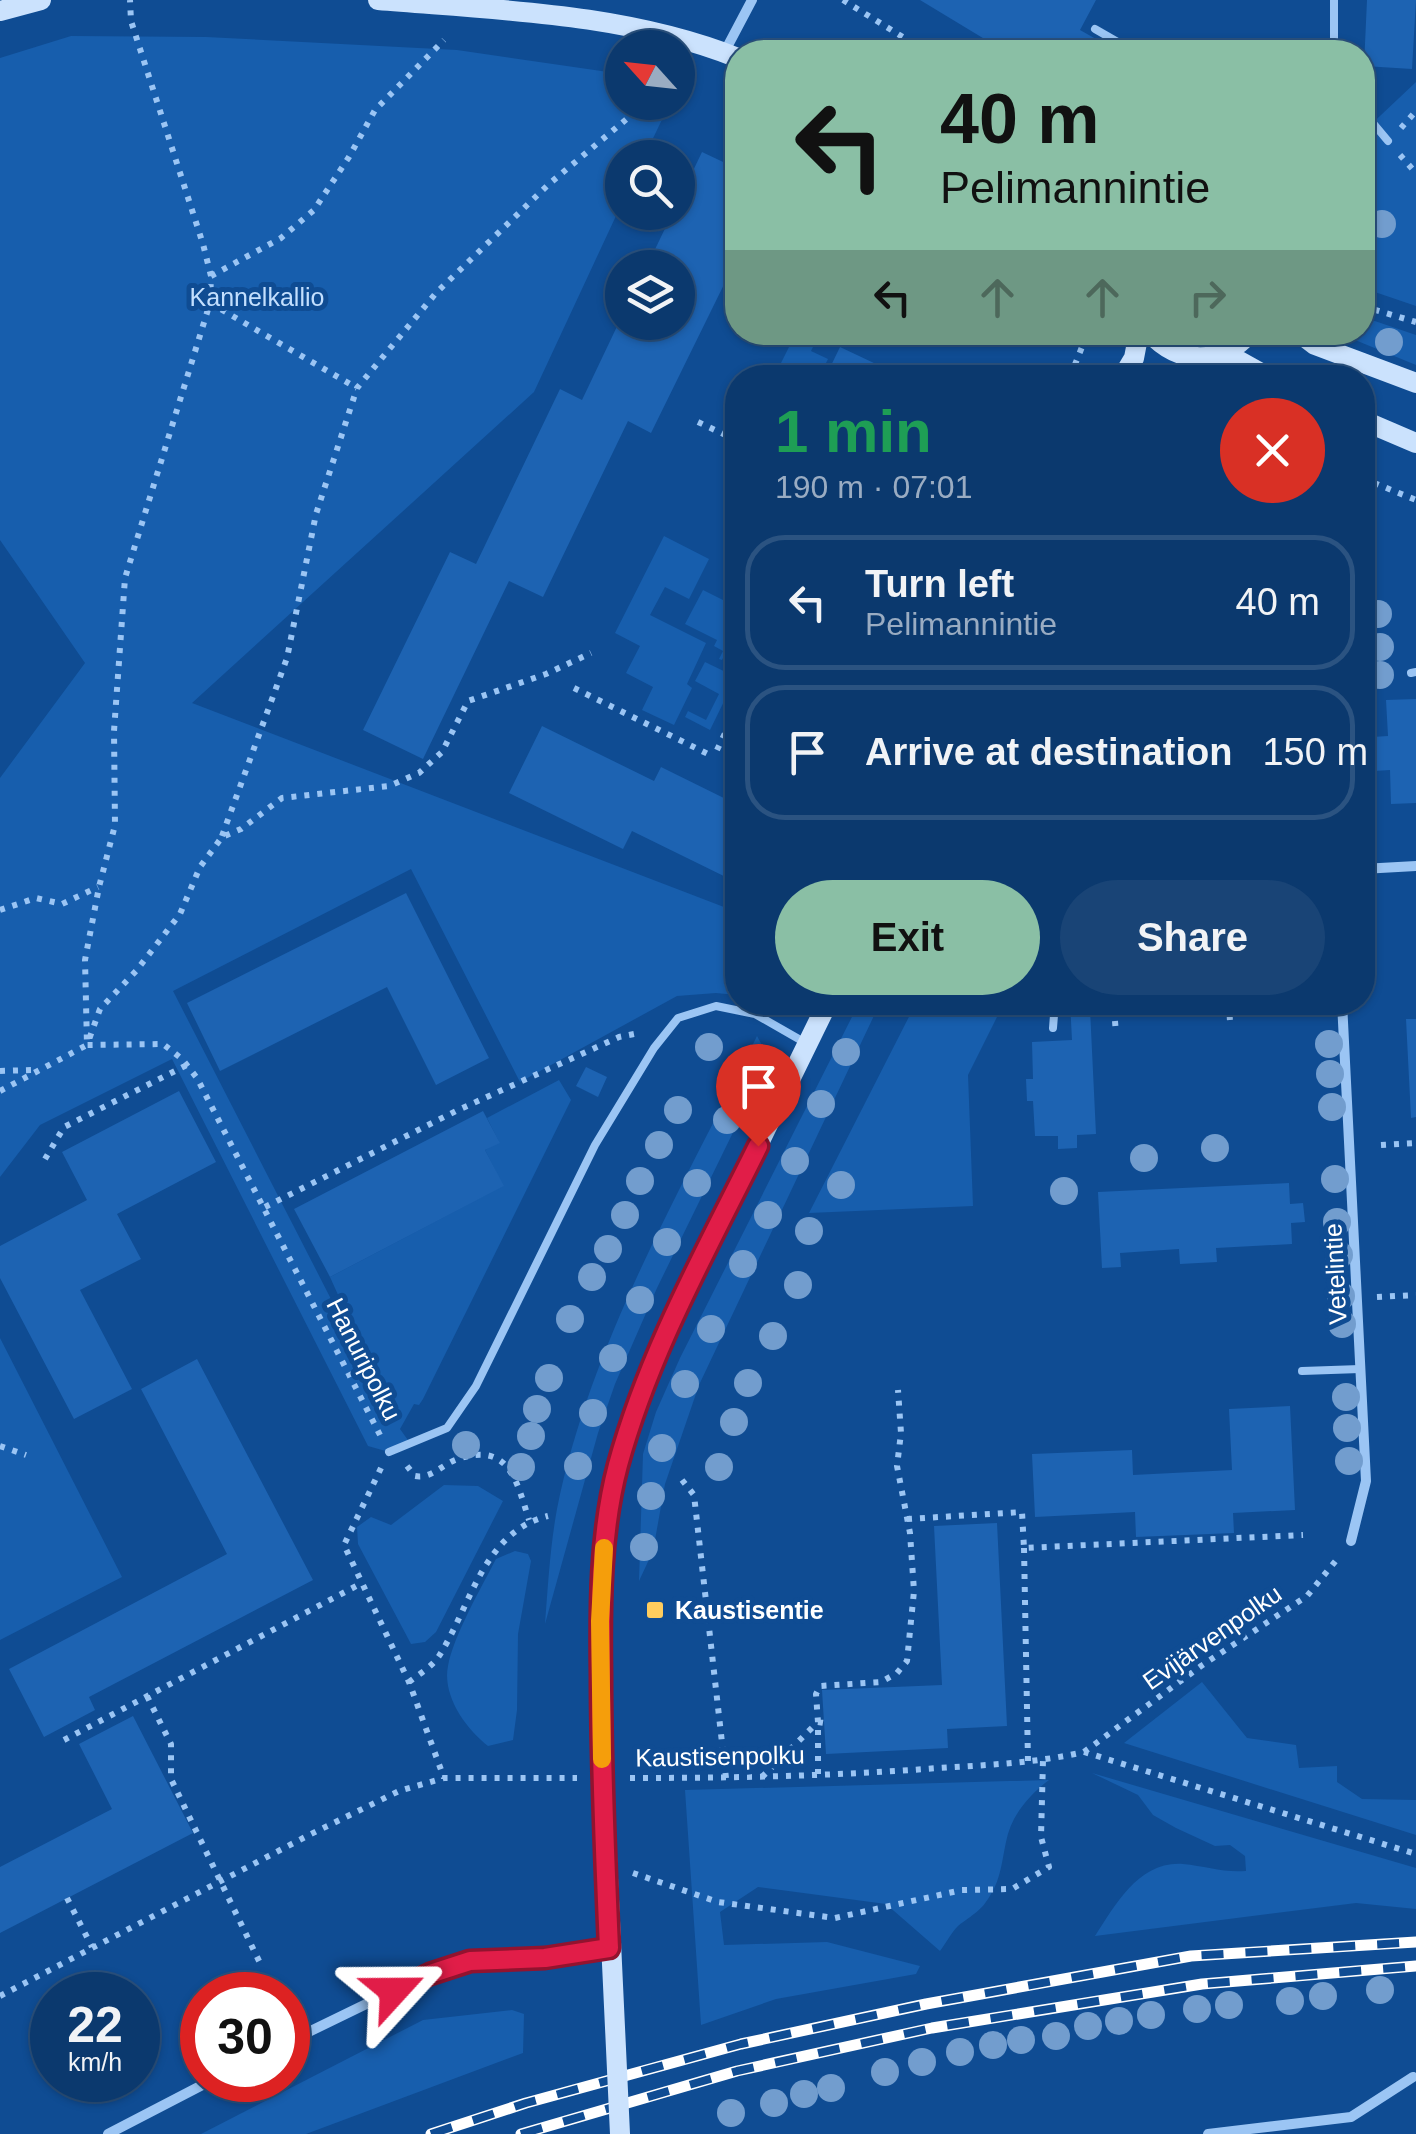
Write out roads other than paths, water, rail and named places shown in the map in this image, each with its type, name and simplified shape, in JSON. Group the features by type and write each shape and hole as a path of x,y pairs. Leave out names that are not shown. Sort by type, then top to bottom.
{"street":[{"path":"0,11 41,0"},
{"path":"378,0 550,15 665,36 725,54"},
{"path":"737,40 752,0"},
{"path":"1161,345 1179,355 1196,358 1226,353 1236,345"},
{"path":"1316,345 1369,365"},
{"path":"1226,353 1247,365"},
{"path":"1188,365 1196,358"},
{"path":"1375,367 1416,383"},
{"path":"1375,426 1416,443"},
{"path":"1375,868 1416,866"},
{"path":"620,2134 601,1729 600,1621 605,1530 622,1452 657,1351 822,1015"},
{"name":"Vetelintie","path":"1343,1015 1366,1481 1351,1541"},
{"path":"310,2031 430,1974 470,1961 545,1958 609,1948"},
{"path":"1208,2134 1351,2117 1415,2077"},
{"path":"108,2134 180,2097"}],"lane":[{"path":"1334,0 1334,40"},
{"path":"1095,29 1114,40"},
{"path":"1375,126 1388,141"},
{"path":"389,1452 447,1428 476,1386 595,1145 654,1048 678,1018 716,1006 725,1008"},
{"path":"757,1015 808,1044"},
{"path":"1053,1028 1054,1015"},
{"path":"1302,1372 1360,1369"}],"railway":[{"path":"431,2134 526,2103 741,2044 926,2004 1191,1956 1416,1942"},
{"path":"521,2134 737,2071 932,2028 1202,1984 1416,1966"}],"place":[{"name":"Kaustisentie","path":"655,1610"}],"park label":[{"name":"Kannelkallio","path":"257,297"}]}
